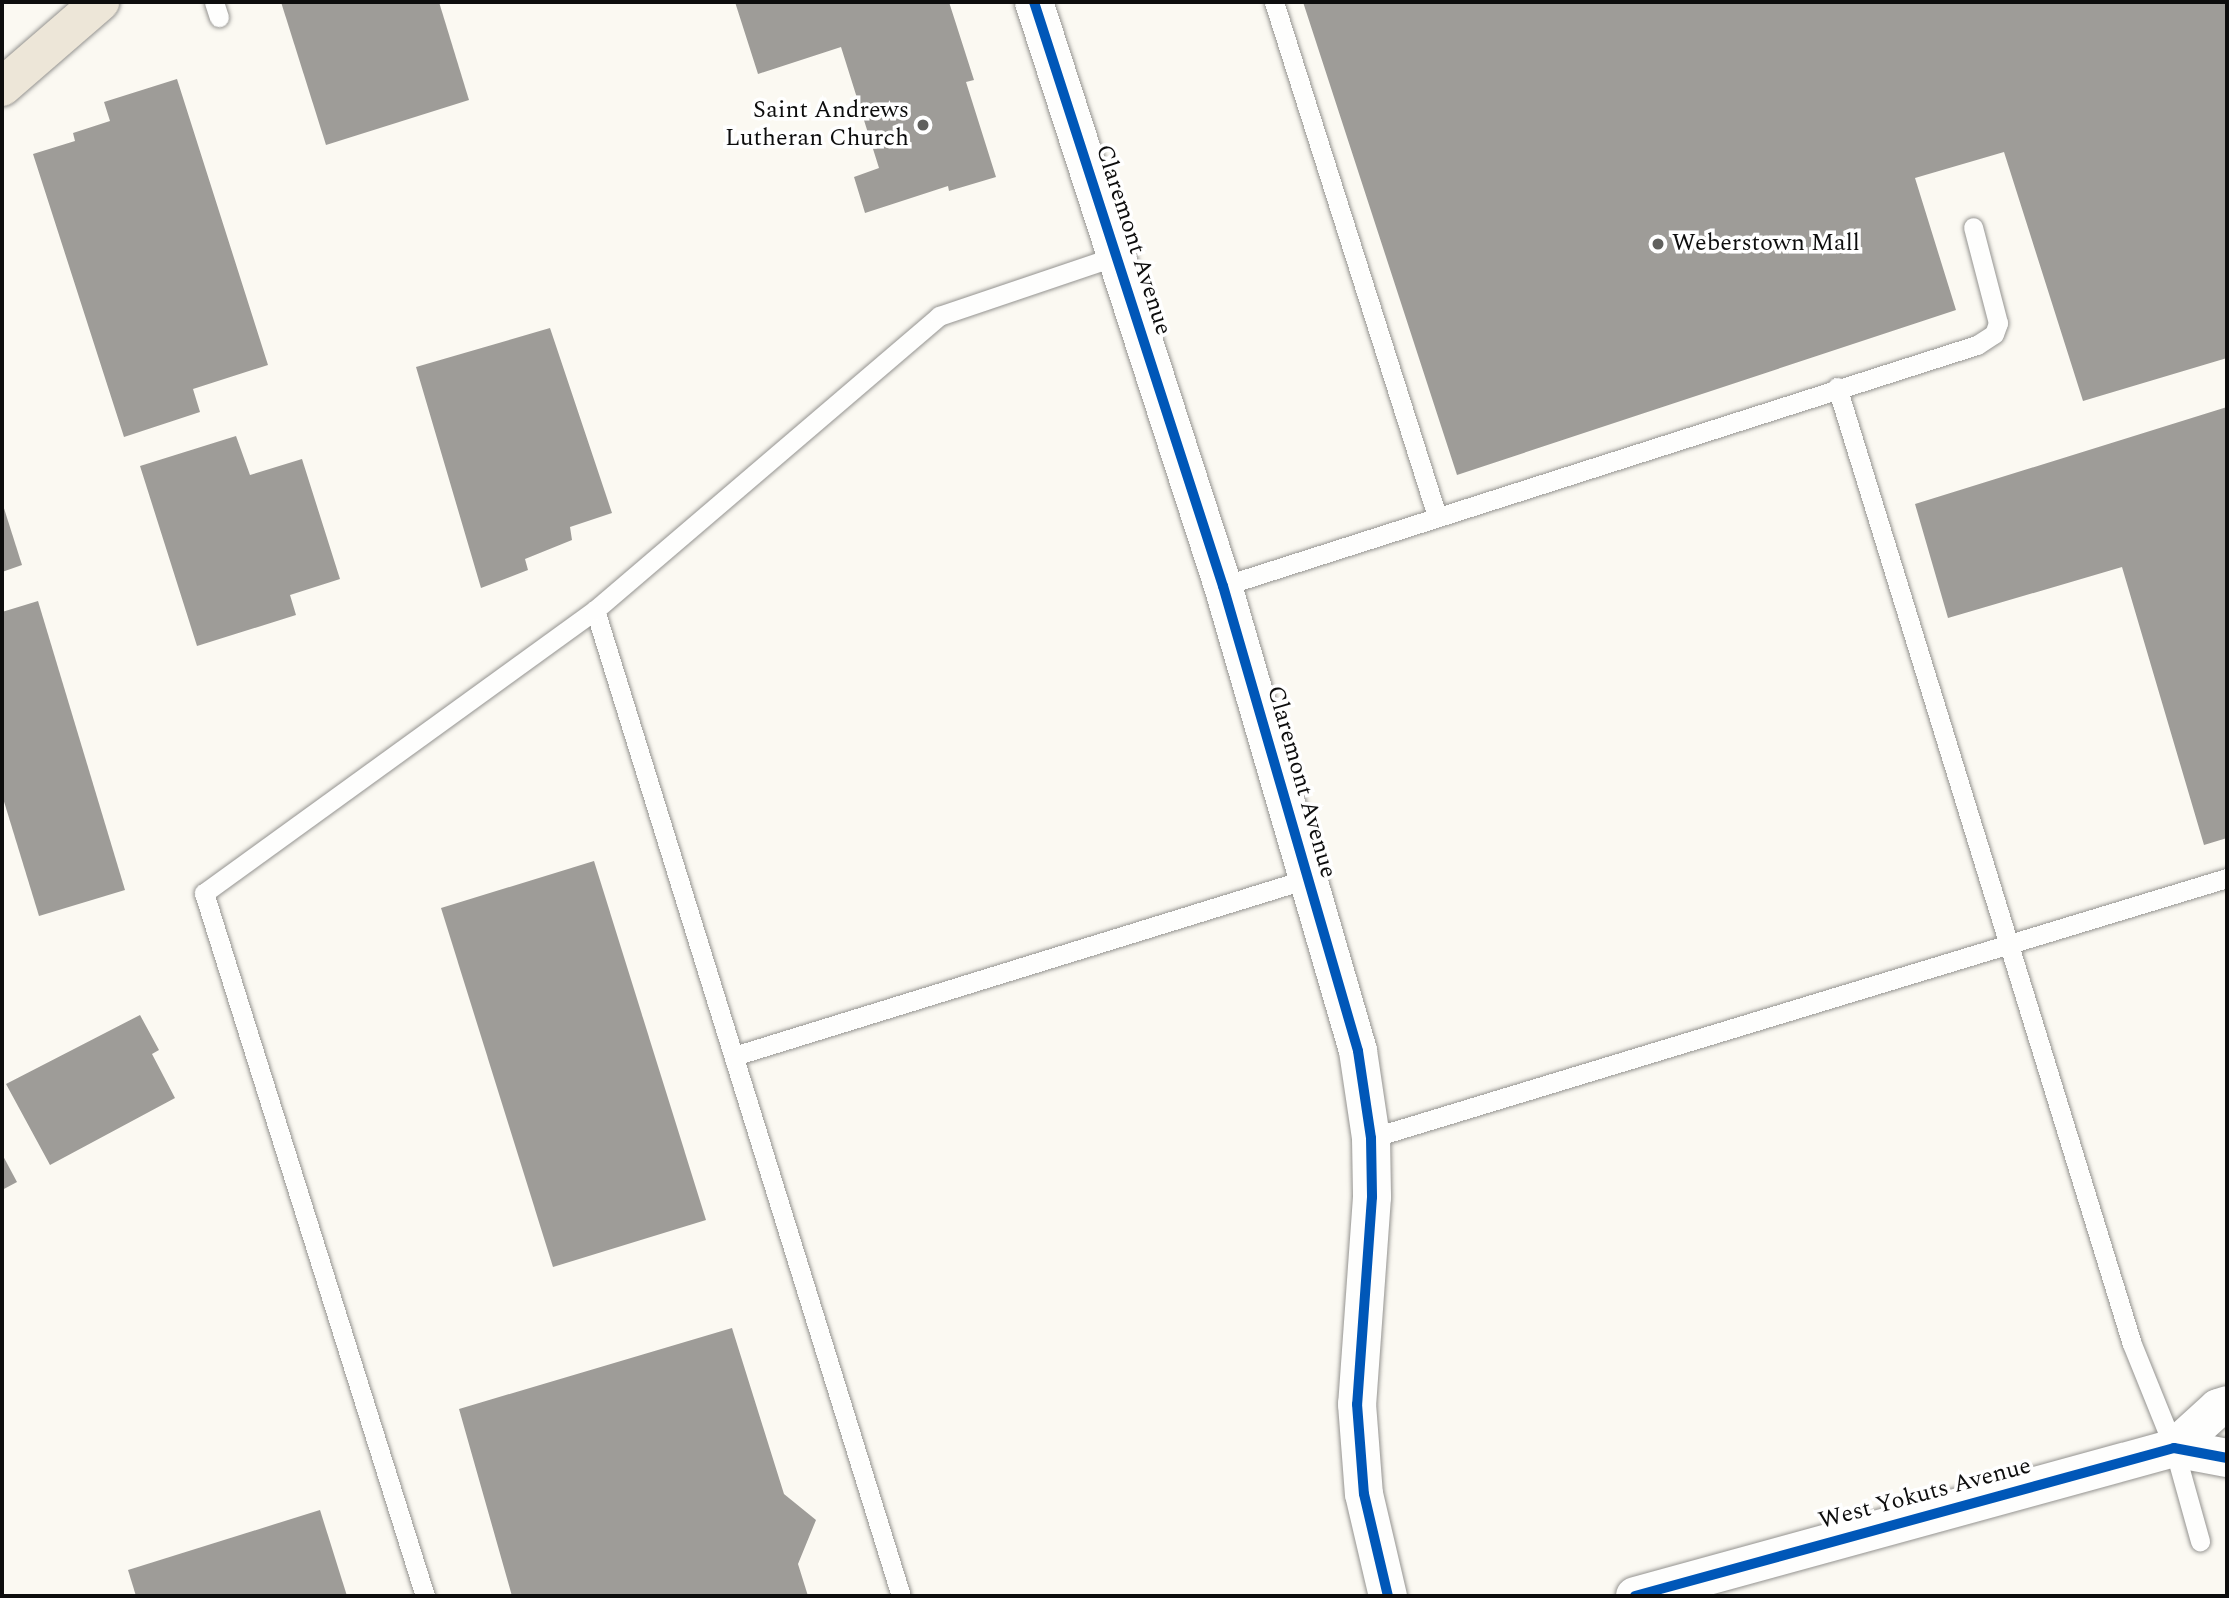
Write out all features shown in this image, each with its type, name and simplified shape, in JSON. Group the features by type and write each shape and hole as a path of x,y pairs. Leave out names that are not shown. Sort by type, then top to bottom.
{"main road":[{"path":"2,87 100,2"}],"street":[{"name":"Claremont Avenue","path":"1034,2 1223,586 1358,1051 1371,1138 1372,1197 1357,1404 1364,1494 1388,1596"},
{"name":"West Yokuts Avenue","path":"1635,1596 1693,1588 2174,1448 2218,1408 2227,1405"},
{"name":"West Yokuts Avenue","path":"2174,1448 2227,1458"}],"lane":[{"path":"1274,2 1437,516"},
{"path":"1223,586 1837,387 1977,345 1993,334 1998,323 1973,228"},
{"path":"425,1596 204,893 595,610 939,316 1116,256"},
{"path":"1837,387 2132,1344 2174,1448 2200,1541"},
{"path":"595,610 901,1596"},
{"path":"1371,1138 2227,878"},
{"path":"734,1056 1307,879"}],"building":[{"path":"281,2 439,2 469,100 326,145"},
{"name":"Saint Andrews Lutheran Church","path":"735,2 949,2 974,80 966,82 996,177 949,191 948,186 865,213 854,177 879,168 841,47 758,74"},
{"name":"Weberstown Mall","path":"1303,2 2227,2 2227,358 2083,401 2004,152 1915,178 1956,310 1457,475"},
{"path":"177,79 268,365 193,389 200,412 124,437 33,154 75,141 73,133 110,121 104,102"},
{"path":"550,328 612,513 570,527 572,540 525,559 528,570 481,588 416,367"},
{"path":"2227,407 2227,838 2204,845 2122,567 1948,618 1915,504"},
{"path":"236,436 250,475 302,459 340,579 290,595 296,615 197,646 140,466"},
{"path":"2,502 22,565 2,572"},
{"path":"38,601 125,890 39,916 2,795 2,612"},
{"path":"594,861 706,1220 553,1267 441,908"},
{"path":"140,1015 159,1050 152,1054 175,1098 50,1165 6,1084"},
{"path":"2,1154 17,1182 2,1190"},
{"path":"732,1328 784,1494 816,1520 798,1564 808,1596 512,1596 459,1409"},
{"path":"320,1510 347,1596 136,1596 128,1570"}],"cycle path":[{"path":"1034,2 1223,586 1358,1051 1371,1138 1372,1197 1357,1404 1364,1494 1388,1596"},
{"path":"1635,1596 2174,1448 2227,1458"}],"place":[{"name":"Saint Andrews Lutheran Church","path":"923,125"},
{"name":"Weberstown Mall","path":"1658,244"}]}
